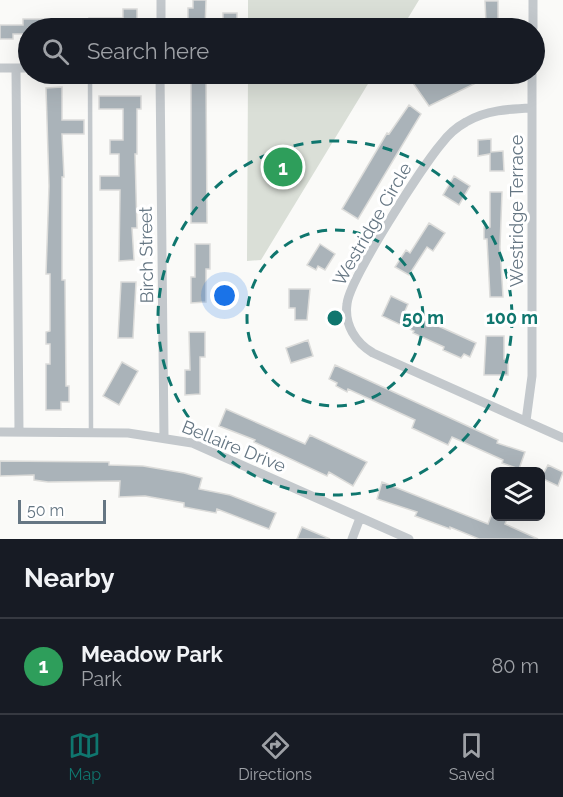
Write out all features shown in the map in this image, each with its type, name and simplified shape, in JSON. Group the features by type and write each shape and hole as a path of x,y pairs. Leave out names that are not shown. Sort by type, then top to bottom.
{"street":[{"path":"161,0 161,18"},
{"path":"533,0 533,18"},
{"path":"0,68 16,68 19,432"},
{"name":"Birch Street","path":"160,84 164,437"},
{"name":"Westridge Terrace","path":"526,421 532,376 532,84"},
{"name":"Westridge Circle","path":"532,108 494,111 478,116 460,126 443,141 418,177 351,289 346,313 353,334 362,346 563,438"},
{"name":"Bellaire Drive","path":"0,432 91,432 164,437 210,450 409,539"},
{"path":"352,539 360,518"}],"lane":[{"path":"90,84 91,432"}],"shaded area":[{"path":"248,0 419,0 408,18 248,18"},
{"path":"248,84 368,84 261,260 247,261"}],"building":[{"path":"193,0 206,0 205,18 188,18 188,8 193,8"},
{"path":"485,1 498,1 498,18 486,18"},
{"path":"123,9 137,9 137,18 123,18"},
{"path":"223,13 237,13 237,18 223,18"},
{"path":"0,25 18,25 18,34 13,34 13,39 0,39"},
{"path":"191,84 206,84 207,223 191,223"},
{"path":"414,84 474,84 429,106"},
{"path":"62,87 62,120 84,120 84,134 62,134 64,177 62,177 62,280 65,280 66,386 69,386 69,402 61,402 61,410 46,410 46,364 50,364 50,344 46,344 46,332 50,331 50,274 46,274 49,186 46,88"},
{"path":"99,96 141,96 141,109 137,109 137,154 135,154 137,228 132,228 134,260 119,261 120,190 100,190 100,176 119,176 119,154 110,154 110,140 123,140 123,109 99,109"},
{"path":"409,105 421,114 358,219 342,209 387,133 389,134"},
{"path":"491,139 491,152 503,151 504,171 490,171 490,154 478,156 478,140"},
{"path":"454,176 470,186 459,205 443,195"},
{"path":"490,192 502,192 500,247 503,297 490,297 487,239 484,239 484,227 490,227"},
{"path":"429,223 445,233 433,251 427,247 409,275 395,267 406,250 410,253"},
{"path":"195,244 210,244 210,269 206,269 206,302 191,303 191,277 195,277"},
{"path":"320,244 335,254 325,270 318,266 316,270 307,265"},
{"path":"121,282 136,282 133,338 118,338"},
{"path":"289,289 310,289 307,320 295,320 295,308 289,308"},
{"path":"391,296 408,304 405,311 476,343 470,357 464,354 461,358 443,350 444,347 382,316"},
{"path":"189,332 205,332 205,357 200,357 200,394 185,395 185,370 190,370"},
{"path":"486,336 504,336 504,359 508,359 508,375 484,375"},
{"path":"308,340 313,356 291,363 286,348"},
{"path":"122,362 138,371 119,405 103,396"},
{"path":"335,365 498,440 497,443 525,452 520,467 502,463 503,460 452,437 448,445 412,428 415,420 348,389 347,392 329,379"},
{"path":"226,409 305,444 310,435 367,462 353,486 329,472 327,476 254,442 255,440 219,426"},
{"path":"0,461 109,462 109,465 143,466 184,473 202,478 199,489 230,495 276,513 269,529 217,509 216,513 184,507 184,503 145,496 119,497 120,481 48,482 34,480 34,475 0,476"},
{"path":"548,465 563,472 558,486 545,480 545,471"},
{"path":"382,482 488,524 491,516 491,521 506,521 505,524 538,539 479,539 415,516 417,512 377,499"},
{"path":"302,527 330,539 297,539"}],"place":[{"name":"Meadow Park","path":"283,167"}]}
